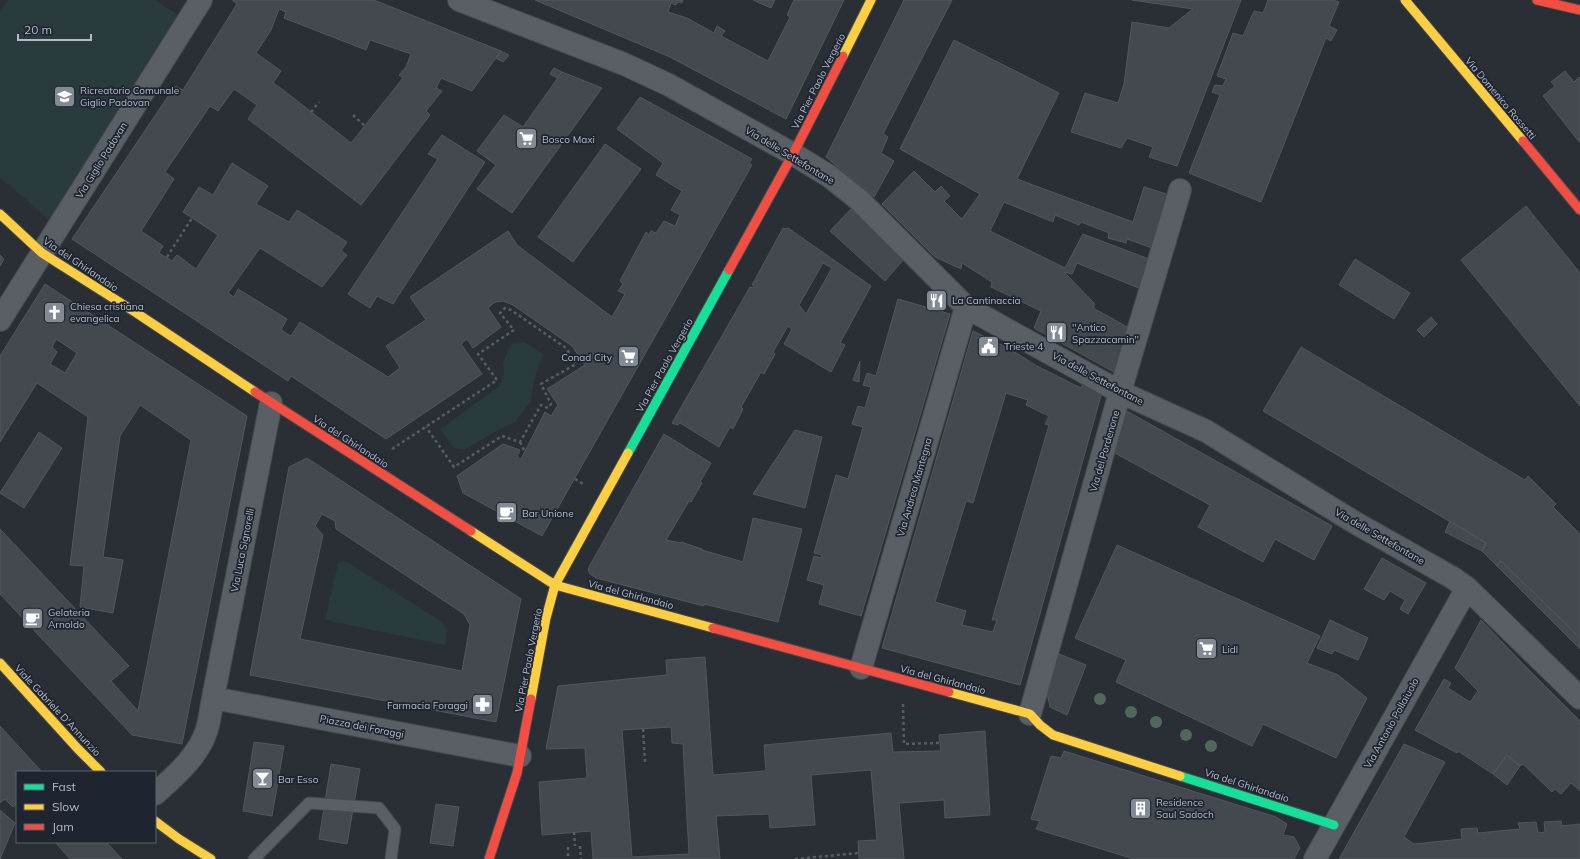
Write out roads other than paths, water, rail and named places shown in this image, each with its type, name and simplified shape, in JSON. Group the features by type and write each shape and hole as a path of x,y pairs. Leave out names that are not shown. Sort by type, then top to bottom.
{"street":[{"name":"Via Giglio Padovan","path":"0,320 201,0"},
{"name":"Via delle Settefontane","path":"458,0 624,64 668,85 793,154 829,176 858,199 966,307 1120,392 1206,431 1354,522 1452,578 1467,588 1580,698"},
{"name":"Via Pier Paolo Vergerio","path":"520,756 546,618 555,584 793,154 871,0"},
{"name":"Via Domenico Rossetti","path":"1405,0 1580,210"},
{"path":"1537,0 1580,10"},
{"name":"Via del Pordenone","path":"1030,714 1120,392 1180,190"},
{"name":"Via del Ghirlandaio","path":"0,214 42,253 135,312 271,403 555,584 1030,714 1040,725 1053,735 1334,825"},
{"name":"Via Andrea Mantegna","path":"861,668 966,307"},
{"name":"Via Luca Signorelli","path":"213,698 271,403"},
{"name":"Via Antonio Pollaiuolo","path":"1315,859 1467,588"},
{"name":"Viale Gabriele D'Annunzio","path":"0,662 78,749 100,771"},
{"path":"156,793 175,776 198,750 207,729 213,698"},
{"name":"Piazza dei Foraggi","path":"213,698 520,756"},
{"path":"489,859 517,773 520,756"},
{"path":"156,822 179,839 211,859"}],"lane":[{"path":"254,859 309,803 379,808 395,829 391,859"}],"place":[{"name":"Ricreatorio Comunale Giglio Padovan","path":"64,96"},
{"name":"Bosco Maxi","path":"526,139"},
{"name":"La Cantinaccia","path":"937,300"},
{"name":"Chiesa cristiana evangelica","path":"55,312"},
{"name":"''Antico Spazzacamin''","path":"1056,333"},
{"name":"Trieste 4","path":"988,346"},
{"name":"Conad City","path":"628,357"},
{"name":"Bar Unione","path":"507,513"},
{"name":"Gelateria Arnoldo","path":"32,618"},
{"name":"Lidl","path":"1207,649"},
{"name":"Farmacia Foraggi","path":"483,705"},
{"name":"Bar Esso","path":"263,779"},
{"name":"Residence Saul Sadoch","path":"1141,808"}]}
